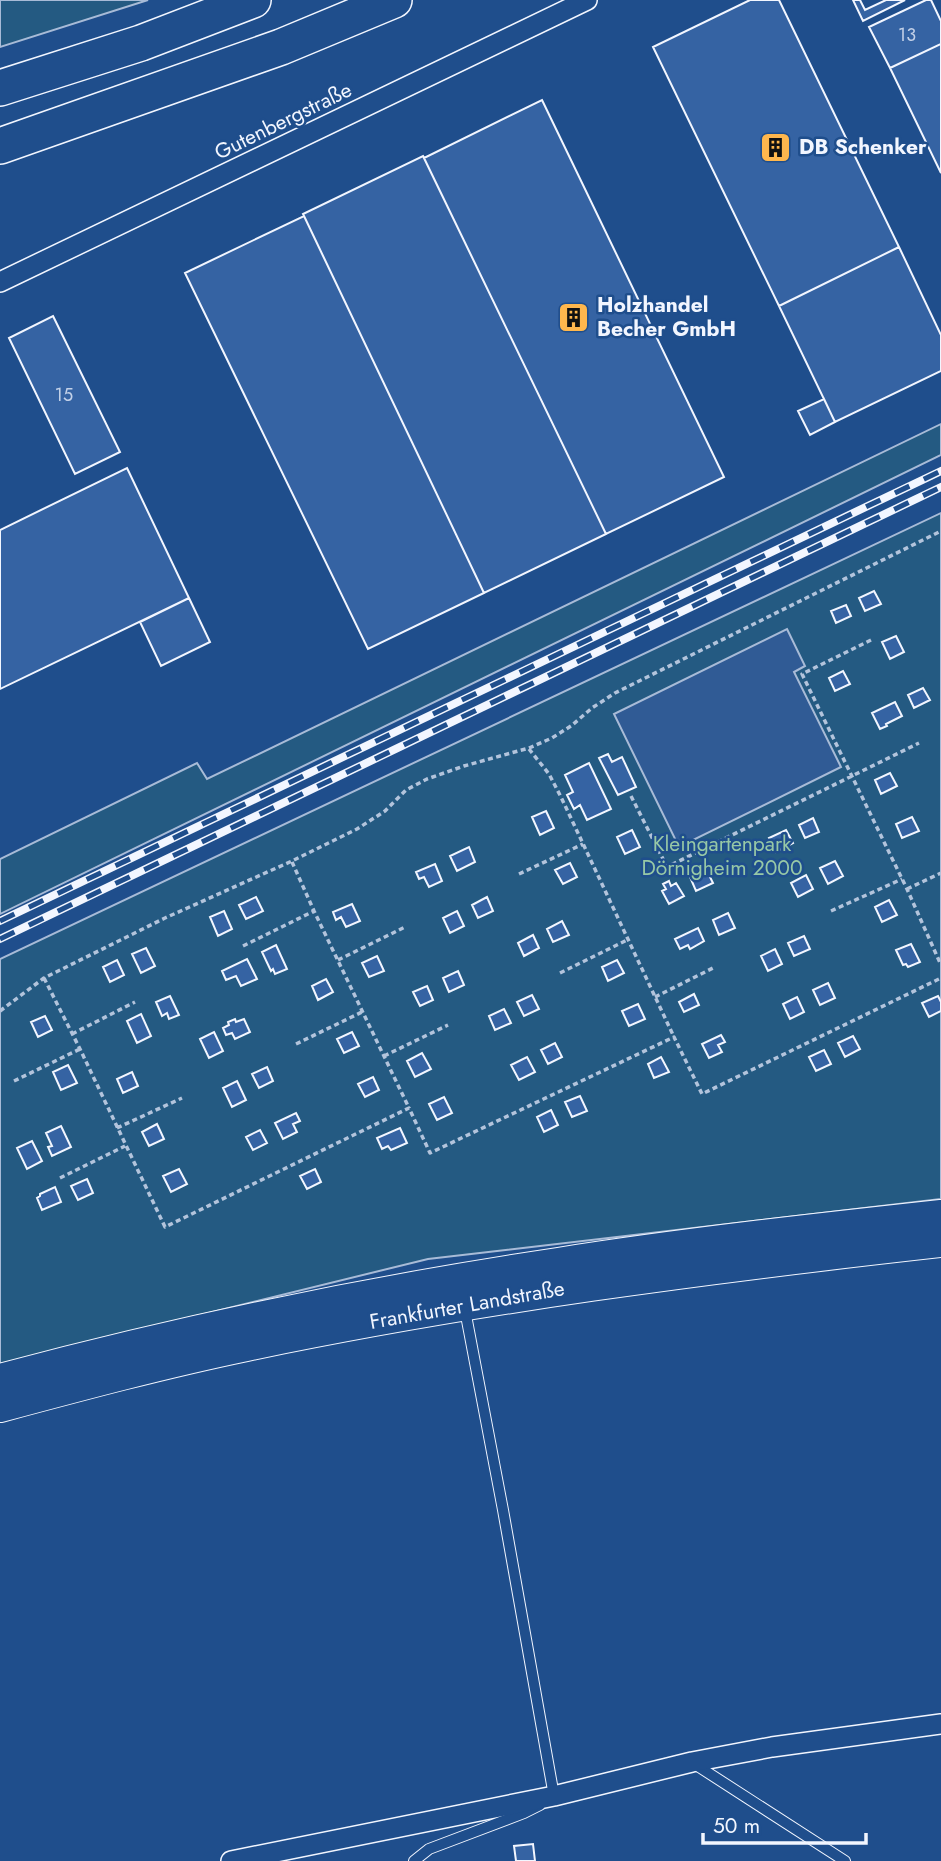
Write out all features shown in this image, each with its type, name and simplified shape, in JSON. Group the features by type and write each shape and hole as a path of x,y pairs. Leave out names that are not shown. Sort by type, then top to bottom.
{"highway":[{"path":"0,88 141,43 253,0"},
{"path":"0,146 281,47 394,0"}],"main road":[{"name":"Frankfurter Landstraße","path":"0,1380 240,1321 441,1283 653,1250 941,1216"},
{"name":"Frankfurter Landstraße","path":"0,1406 245,1345 357,1323 564,1288 941,1241"}],"street":[{"name":"Gutenbergstraße","path":"0,282 587,0"},
{"path":"231,1861 554,1796 692,1762 772,1747 941,1724"}],"lane":[{"path":"414,1861 429,1849 524,1814 554,1796 464,1306"},
{"path":"692,1762 845,1861"}],"path":[{"path":"0,1011 44,978 165,918 357,829 385,811 406,790 427,779 475,762 529,748 552,738 615,693 941,531"},
{"path":"871,640 802,674 941,965"},
{"path":"631,796 667,867 919,743"},
{"path":"529,748 549,774 702,1094 941,978"},
{"path":"519,874 584,844"},
{"path":"292,861 430,1153 674,1037"},
{"path":"907,889 941,873"},
{"path":"831,911 902,879"},
{"path":"243,946 314,911"},
{"path":"337,960 405,927"},
{"path":"560,973 628,940"},
{"path":"655,997 715,967"},
{"path":"44,978 164,1227 409,1108"},
{"path":"72,1034 135,1002"},
{"path":"296,1044 362,1012"},
{"path":"383,1056 448,1025"},
{"path":"14,1080 80,1049"},
{"path":"117,1128 181,1098"},
{"path":"60,1178 125,1146"}],"green space":[{"path":"0,0 148,0 0,47"},
{"path":"941,424 941,455 0,914 0,859 197,763 207,779"},
{"name":"Kleingartenpark Dörnigheim 2000","path":"941,513 941,1199 428,1259 0,1364 0,959"}],"shaded area":[{"path":"787,629 805,666 794,672 841,767 679,847 614,714"}],"building":[{"name":"DB Schenker","path":"750,0 779,0 899,247 779,306 653,47"},
{"path":"853,0 860,0 865,10 886,0 905,0 863,21"},
{"path":"931,0 941,21 941,44 890,68 869,27"},
{"path":"941,44 941,173 890,68"},
{"name":"Holzhandel Becher GmbH","path":"542,100 724,477 606,534 424,158"},
{"path":"423,156 606,534 484,593 303,214"},
{"path":"304,216 484,593 368,649 185,273"},
{"path":"899,247 941,335 941,371 835,422 779,306"},
{"path":"53,316 120,452 75,474 9,338"},
{"path":"824,399 835,422 810,435 798,411"},
{"path":"127,468 189,598 0,689 0,530"},
{"path":"874,591 881,604 865,611 859,598"},
{"path":"189,598 210,642 161,666 140,622"},
{"path":"846,605 851,616 836,623 831,611"},
{"path":"896,636 904,652 890,659 882,642"},
{"path":"843,671 850,684 835,691 829,678"},
{"path":"923,688 930,700 914,708 908,695"},
{"path":"895,702 902,716 880,729 872,713"},
{"path":"608,754 612,762 622,757 636,787 618,795 599,758"},
{"path":"589,763 611,809 587,820 580,805 574,809 567,795 573,792 565,775"},
{"path":"890,773 897,786 881,794 875,780"},
{"path":"546,811 554,828 540,835 532,817"},
{"path":"912,817 919,831 902,838 896,824"},
{"path":"813,818 819,832 805,838 799,825"},
{"path":"632,830 640,847 625,854 617,837"},
{"path":"786,830 793,843 776,852 769,838"},
{"path":"469,847 475,862 457,871 450,856"},
{"path":"835,861 843,876 828,884 820,868"},
{"path":"570,863 577,877 563,884 555,870"},
{"path":"435,864 442,881 429,887 424,877 419,879 416,872"},
{"path":"706,869 713,883 696,891 690,877"},
{"path":"806,875 813,889 798,897 791,883"},
{"path":"669,881 671,886 676,883 684,896 669,904 662,891 666,889 663,884"},
{"path":"256,897 263,911 246,919 239,905"},
{"path":"487,897 493,911 478,918 472,905"},
{"path":"889,900 897,915 882,922 875,907"},
{"path":"352,904 360,921 346,927 341,917 336,920 333,912"},
{"path":"224,911 232,929 218,936 210,917"},
{"path":"457,911 464,926 450,933 443,918"},
{"path":"728,913 735,928 719,935 713,920"},
{"path":"562,921 569,935 553,942 547,929"},
{"path":"698,928 704,941 690,949 688,945 680,949 675,939"},
{"path":"533,935 539,948 524,956 518,943"},
{"path":"804,936 810,949 794,956 788,943"},
{"path":"911,944 920,962 908,967 903,965 896,950"},
{"path":"276,945 287,969 275,974 262,952"},
{"path":"146,948 155,966 141,973 132,954"},
{"path":"775,949 782,964 768,971 761,956"},
{"path":"377,956 384,971 369,977 362,963"},
{"path":"247,959 257,979 241,986 236,976 226,980 222,971"},
{"path":"117,960 124,975 110,982 103,967"},
{"path":"617,960 624,973 608,981 602,967"},
{"path":"458,971 464,985 449,992 443,978"},
{"path":"326,979 333,992 318,1000 312,986"},
{"path":"828,983 835,998 820,1005 813,990"},
{"path":"427,986 433,1000 420,1006 413,992"},
{"path":"694,994 699,1005 684,1012 679,1002"},
{"path":"532,995 539,1009 524,1016 517,1002"},
{"path":"170,996 179,1015 169,1019 167,1013 162,1016 156,1002"},
{"path":"938,996 941,1011 929,1017 922,1003"},
{"path":"797,997 804,1012 790,1019 783,1004"},
{"path":"638,1004 645,1019 629,1026 622,1011"},
{"path":"504,1009 511,1023 495,1030 489,1016"},
{"path":"141,1014 151,1036 137,1043 127,1021"},
{"path":"45,1016 52,1030 38,1037 31,1022"},
{"path":"235,1019 236,1022 244,1019 250,1032 235,1039 232,1033 226,1035 223,1028"},
{"path":"214,1032 223,1051 209,1058 200,1039"},
{"path":"352,1032 359,1046 344,1053 337,1039"},
{"path":"721,1035 725,1042 718,1045 722,1052 709,1058 702,1044"},
{"path":"853,1036 860,1049 845,1057 838,1043"},
{"path":"555,1043 562,1057 548,1064 541,1050"},
{"path":"824,1050 831,1064 816,1071 809,1057"},
{"path":"422,1053 431,1069 415,1077 407,1061"},
{"path":"527,1057 535,1072 519,1080 511,1065"},
{"path":"661,1057 669,1072 654,1078 648,1064"},
{"path":"68,1065 77,1083 61,1090 53,1072"},
{"path":"267,1067 273,1081 259,1088 252,1074"},
{"path":"132,1072 138,1086 123,1093 117,1079"},
{"path":"373,1077 379,1090 365,1097 358,1084"},
{"path":"237,1081 246,1100 232,1107 223,1088"},
{"path":"580,1096 587,1111 572,1117 565,1102"},
{"path":"444,1097 452,1113 437,1120 429,1104"},
{"path":"551,1110 558,1125 544,1132 537,1117"},
{"path":"296,1113 300,1121 293,1124 297,1132 283,1139 275,1123"},
{"path":"157,1124 164,1139 149,1146 142,1132"},
{"path":"61,1126 71,1147 52,1156 48,1147 52,1146 46,1133"},
{"path":"400,1128 407,1143 391,1150 388,1146 382,1149 377,1138"},
{"path":"260,1130 267,1143 253,1150 246,1137"},
{"path":"32,1141 42,1161 27,1169 17,1148"},
{"path":"179,1169 187,1184 171,1192 163,1176"},
{"path":"315,1169 321,1182 307,1189 300,1176"},
{"path":"87,1179 93,1193 78,1200 71,1186"},
{"path":"55,1187 61,1202 42,1210 37,1198"},
{"path":"533,1844 535,1861 516,1861 514,1846"}],"railway":[{"path":"0,921 941,471"},
{"path":"0,939 941,487"}],"place":[{"name":"DB Schenker","path":"776,147"},
{"name":"Holzhandel Becher GmbH","path":"574,317"}]}
